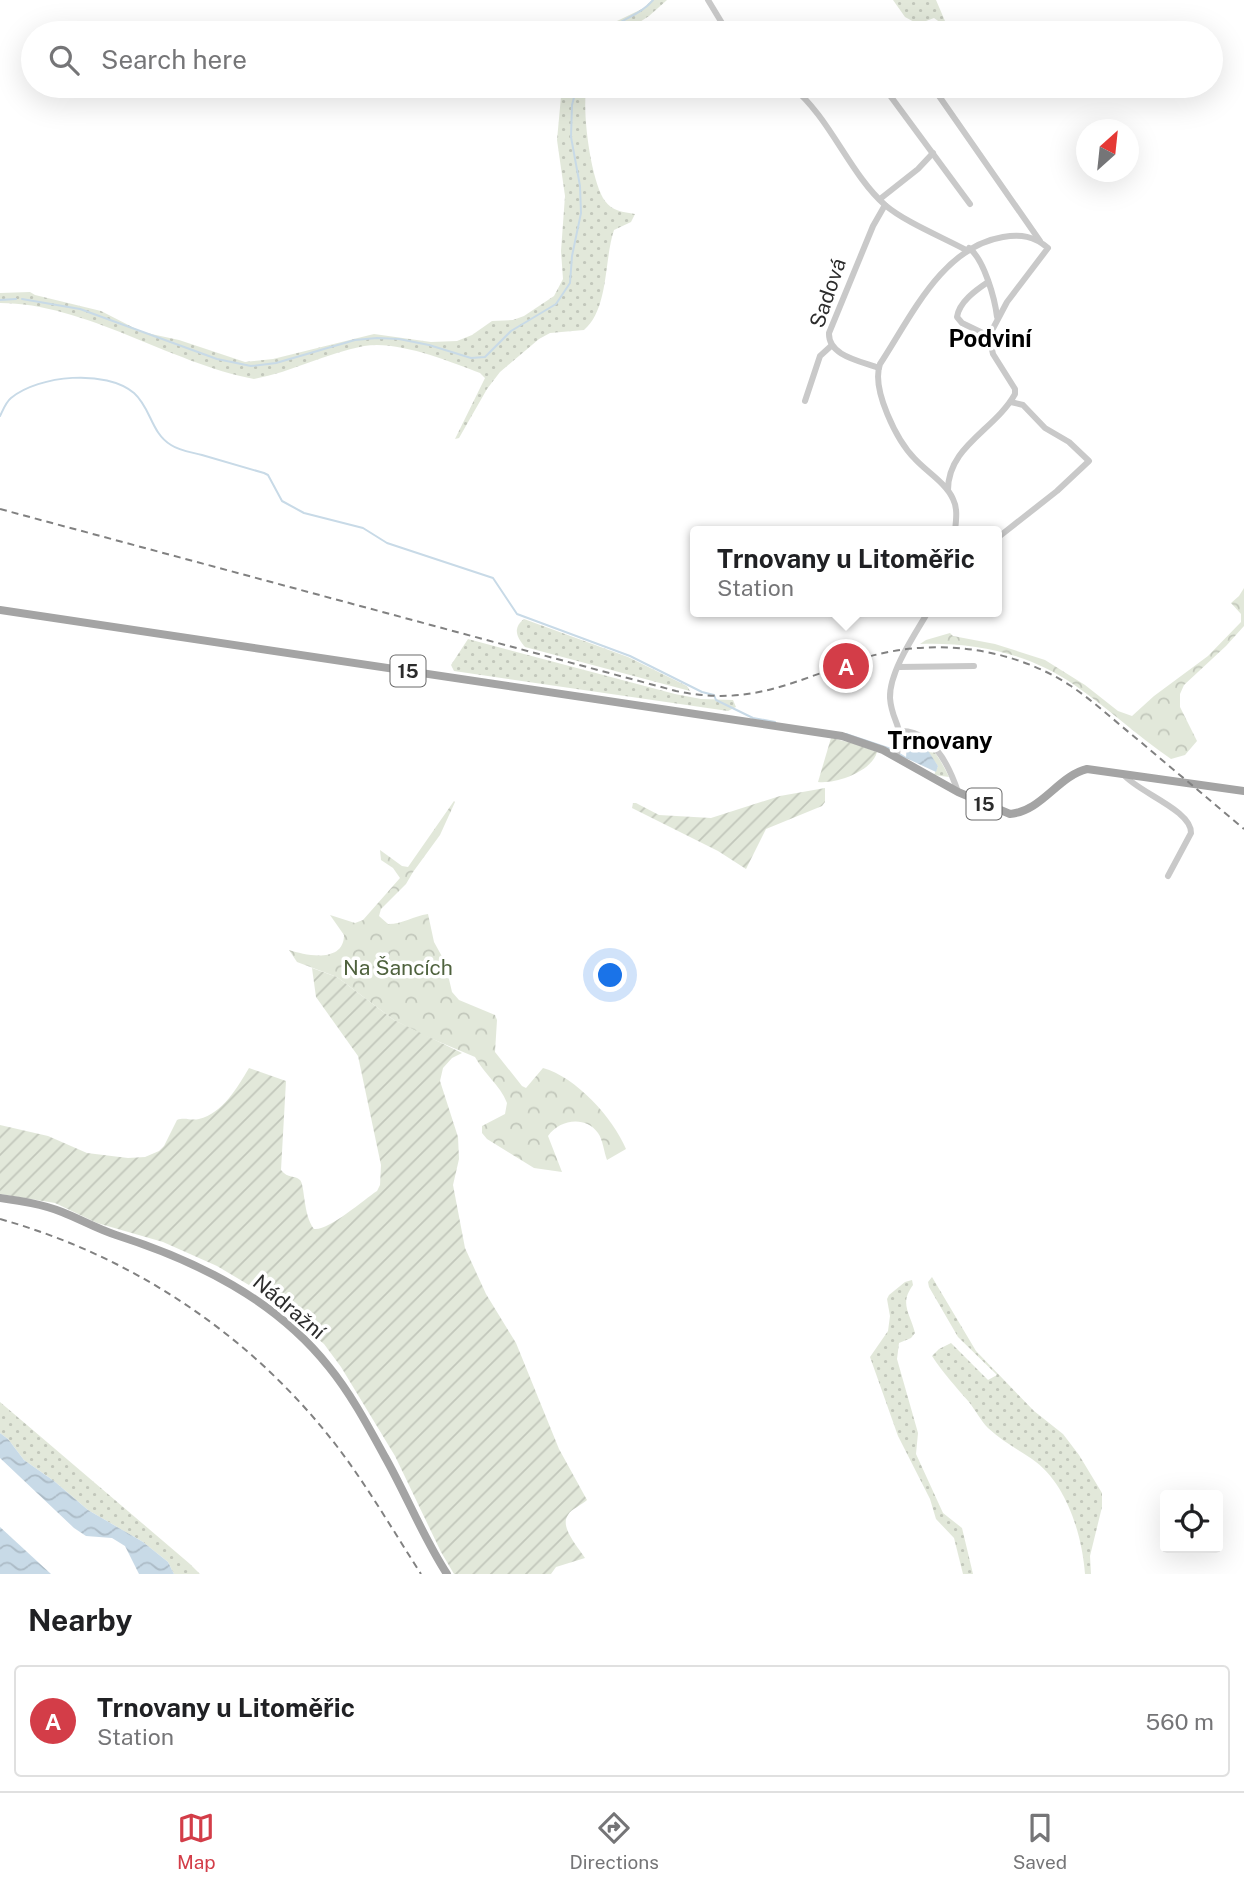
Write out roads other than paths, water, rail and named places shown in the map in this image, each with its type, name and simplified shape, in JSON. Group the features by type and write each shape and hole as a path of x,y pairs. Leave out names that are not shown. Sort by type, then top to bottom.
{"main road":[{"name":"15","path":"0,610 831,733 870,744 958,792 1004,813 1016,814 1048,796 1081,770 1122,772 1244,791"},
{"name":"Nádražní","path":"0,1198 46,1206 108,1232 165,1251 226,1280 248,1293 275,1315 319,1355 340,1381 385,1457 447,1574"}],"street":[{"path":"708,0 721,21"},
{"path":"807,98 883,202 975,253 988,282 997,319"},
{"path":"892,98 970,204"},
{"path":"940,98 1048,248 997,319 989,336 993,354 1015,389 1011,402 960,453 948,479 948,490"},
{"path":"883,202 933,153"},
{"name":"Sadová","path":"879,368 837,351 831,346 829,333 837,308 883,202"},
{"path":"956,526 957,514 954,500 948,490 913,457 900,438 878,385 879,368 930,288 967,249 987,240 1007,236 1023,235 1040,240"},
{"path":"988,282 974,291 958,311 957,317 962,323 989,336"},
{"path":"805,401 820,356 831,346"},
{"path":"1002,534 1057,491 1089,461 1069,442 1045,428 1023,405 1011,402"},
{"path":"896,757 901,731 890,699 899,667 925,617"},
{"path":"899,667 974,666"},
{"path":"901,731 917,733 935,747 958,792"},
{"path":"1122,772 1128,781 1172,808 1192,827 1168,876"}],"water":[{"path":"907,741 923,743 938,766 936,772 906,758"},
{"path":"0,1433 24,1460 88,1510 143,1542 168,1562 174,1574 139,1574 125,1546 112,1538 86,1536 74,1528 0,1458"},
{"path":"0,1527 51,1574 0,1574"}],"waterway":[{"path":"622,21 653,0"},
{"path":"22,299 80,309 217,359 251,366 276,363 355,340 377,338 429,345 471,358 485,357 511,331 556,304 570,283 572,256 581,213 580,186 571,137 574,98"},
{"path":"0,300 16,299"},
{"path":"0,416 11,398 38,384 90,378 122,385 140,399 159,434 174,447 264,473 268,475 282,501 304,513 363,528 387,543 493,578 517,614 630,656 702,692 714,695 716,700 753,718 775,722"},
{"path":"846,734 894,750"},
{"path":"898,753 906,758"}],"railway":[{"path":"0,509 676,691 703,695 750,694 792,683 861,659 914,648 942,647 996,654 1047,672 1071,686 1244,829"},
{"path":"0,1219 50,1235 98,1255 188,1306 230,1337 269,1371 306,1409 339,1449 421,1574"}],"place":[{"name":"Trnovany u Litoměřic","path":"846,666"}],"district":[{"name":"Podviní","path":"990,339"},
{"name":"Trnovany","path":"940,741"}],"park label":[{"name":"Na Šancích","path":"398,968"}]}
